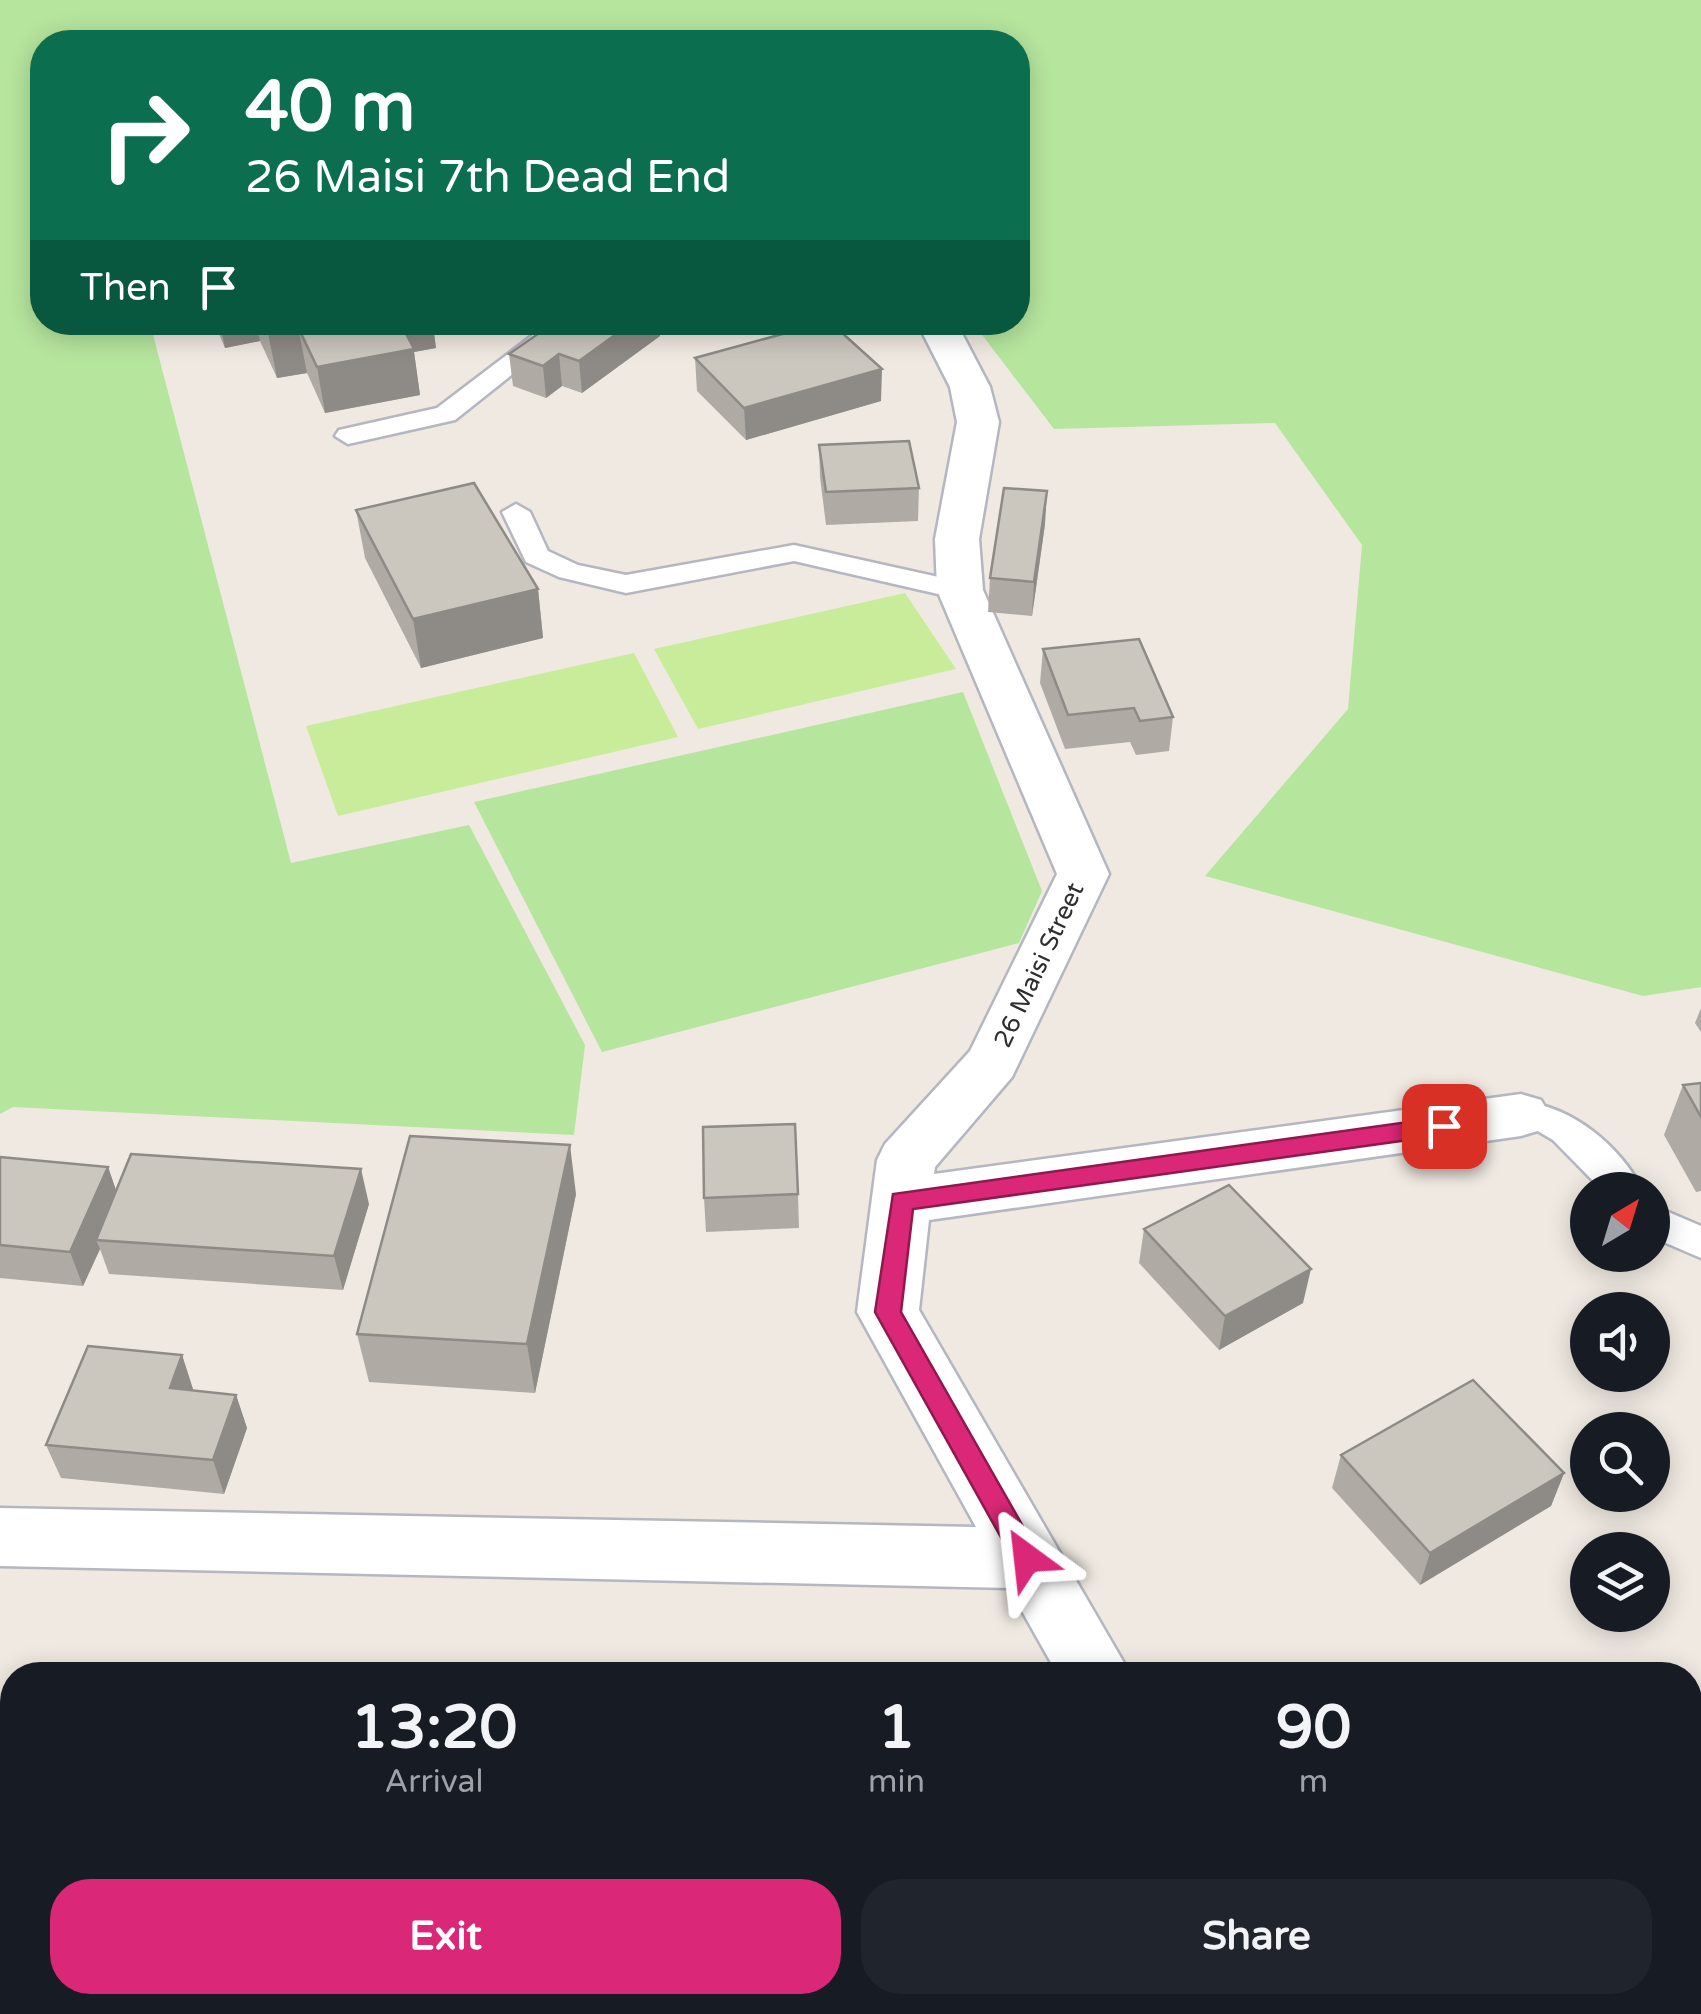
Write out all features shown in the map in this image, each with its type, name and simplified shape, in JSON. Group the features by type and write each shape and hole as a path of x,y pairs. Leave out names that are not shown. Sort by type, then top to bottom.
{"street":[{"name":"26 Maisi Street","path":"943,335 970,387 978,422 957,539 960,590 1083,874 992,1064 906,1160 888,1312 1088,1662"},
{"path":"901,1201 1521,1115"},
{"path":"0,1537 1027,1558"}],"lane":[{"path":"348,436 446,414 549,335"},
{"path":"516,512 536,556 568,572 626,584 794,553 960,590"},
{"path":"1521,1115 1540,1115 1561,1123 1607,1172"},
{"path":"1670,1229 1701,1244"}],"green space":[{"path":"0,0 1701,0 1701,987 1643,996 1205,876 1348,709 1362,545 1275,423 1054,429 982,335 1030,335 1030,30 30,30 30,335 153,335 291,863 469,825 585,1045 574,1135 13,1107 0,1114"},
{"path":"905,593 956,669 698,729 654,649"},
{"path":"634,653 678,737 338,816 306,726"},
{"path":"963,692 1042,891 1019,943 602,1052 474,802"}],"building":[{"path":"302,335 407,335 414,349 317,367"},
{"path":"536,335 615,335 579,361 559,354 543,366 509,354"},
{"path":"779,335 844,335 882,369 744,408 695,358"},
{"path":"909,441 919,488 826,492 819,445"},
{"path":"474,483 538,589 413,619 356,510"},
{"path":"1004,488 1047,491 1034,582 990,578"},
{"path":"1139,639 1173,717 1140,721 1134,708 1068,715 1043,649"},
{"path":"1701,1083 1701,1117 1683,1085"},
{"path":"795,1124 798,1194 704,1198 703,1127"},
{"path":"410,1136 570,1145 527,1344 357,1334"},
{"path":"131,1154 361,1169 334,1256 96,1240"},
{"path":"0,1157 108,1167 70,1252 0,1245"},
{"path":"1229,1185 1311,1269 1225,1316 1144,1229"},
{"path":"88,1346 182,1355 170,1388 236,1395 213,1460 46,1445"},
{"path":"1473,1380 1564,1473 1430,1553 1341,1455"}],"route":[{"path":"1027,1558 888,1312 901,1201 1444,1126"}]}
